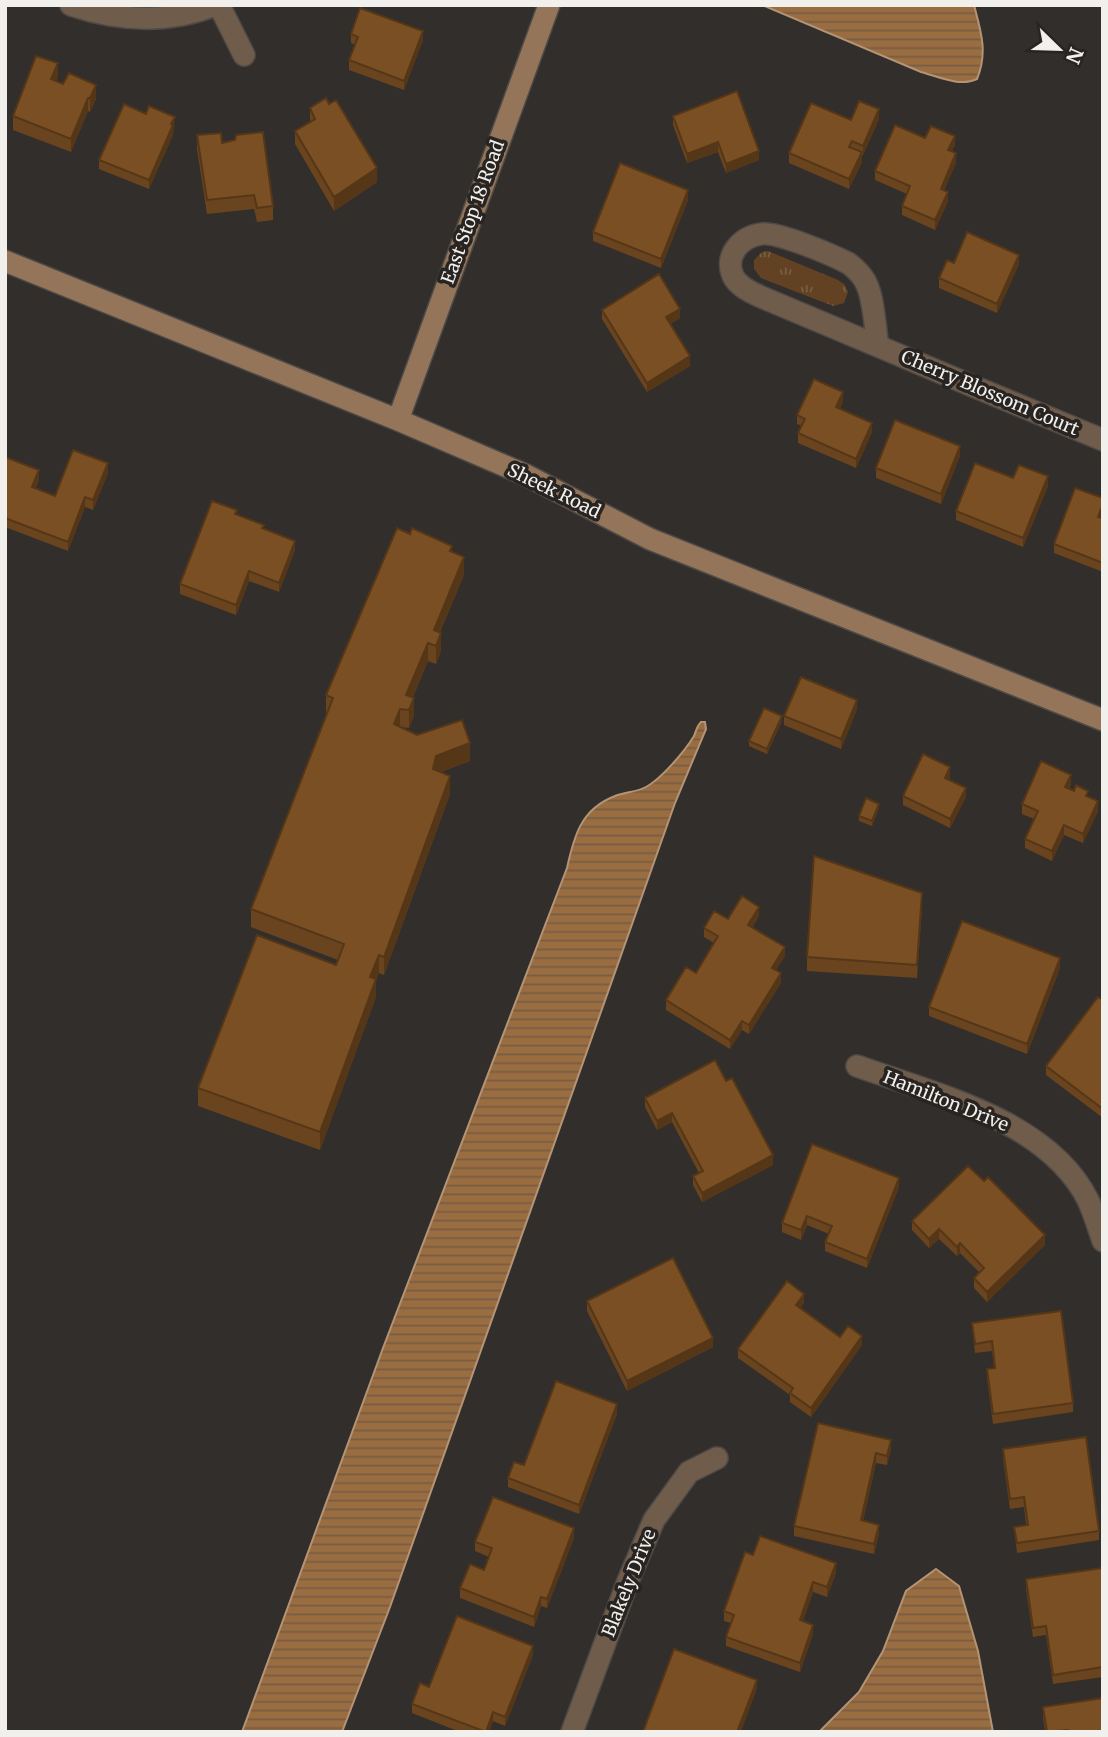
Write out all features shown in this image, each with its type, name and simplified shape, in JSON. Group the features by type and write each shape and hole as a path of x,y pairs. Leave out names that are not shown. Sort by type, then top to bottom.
{"street":[{"path":"71,5 116,17 143,18 169,18 197,13 217,5 244,55"},
{"name":"East Stop 18 Road","path":"398,420 549,5"},
{"name":"Cherry Blossom Court","path":"878,346 867,283 849,264 783,237 764,233 749,237 737,245 731,260 733,276 743,288 878,346 1103,440"},
{"name":"Sheek Road","path":"5,261 398,420 526,475 650,538 1103,720"},
{"name":"Hamilton Drive","path":"857,1066 989,1116 1041,1144 1071,1175 1088,1200 1103,1241"},
{"name":"Blakely Drive","path":"572,1732 653,1520 689,1472 717,1458"}],"green space":[{"path":"768,251 838,280 845,285 848,292 844,303 833,306 761,278 754,269 754,260 762,252"}],"shaded area":[{"path":"762,5 974,5 983,51 977,79 957,82 921,72"},
{"path":"701,722 705,722 706,729 675,803 390,1607 342,1732 242,1732 383,1348 567,868 576,835 594,808 619,795 642,789 659,778 685,749"},
{"path":"936,1569 959,1586 978,1651 993,1732 819,1732 859,1692 883,1651 906,1591"}],"building":[{"path":"360,8 423,31 404,81 349,60 358,37 351,34"},
{"path":"36,56 58,63 51,79 63,84 69,73 96,85 71,139 13,116"},
{"path":"737,91 759,151 726,164 718,142 687,154 673,116"},
{"path":"326,98 329,104 336,100 377,168 334,197 295,131 315,119 310,108"},
{"path":"859,101 879,109 863,146 852,141 849,147 862,152 849,179 789,153 811,103 851,120"},
{"path":"124,104 146,114 149,106 175,117 149,180 99,160"},
{"path":"895,125 925,138 931,126 955,136 948,150 956,153 941,189 948,192 935,220 902,206 910,186 875,171"},
{"path":"263,132 273,206 257,208 254,195 207,200 197,135 221,133 222,143 235,140 236,135"},
{"path":"620,163 688,190 661,259 593,232"},
{"path":"967,232 1019,255 997,304 939,278 947,260 954,263"},
{"path":"659,274 680,309 666,317 690,356 647,383 602,310"},
{"path":"814,379 843,392 836,407 872,423 856,459 798,433 805,419 797,415"},
{"path":"895,420 960,446 941,494 876,468"},
{"path":"73,450 108,463 93,500 85,497 68,542 5,518 5,457 39,470 32,487 55,496"},
{"path":"975,463 1013,478 1019,465 1048,476 1023,538 956,511"},
{"path":"1075,488 1103,498 1098,517 1103,518 1103,563 1054,544"},
{"path":"212,501 237,510 235,514 295,541 279,583 249,571 236,605 180,584"},
{"path":"397,528 410,534 412,528 452,546 450,551 464,557 434,630 441,633 436,646 428,643 406,695 414,698 409,710 400,709 394,724 417,735 462,720 470,743 436,756 433,769 450,776 384,957 379,955 370,977 376,979 320,1132 198,1088 257,935 336,965 344,944 251,909 333,698 326,695"},
{"path":"801,677 857,700 841,739 784,716"},
{"path":"764,708 782,716 767,749 749,741"},
{"path":"923,754 950,767 945,778 966,788 950,819 903,796"},
{"path":"1041,761 1071,775 1065,787 1074,791 1076,785 1088,791 1086,796 1098,801 1083,834 1064,825 1052,851 1025,839 1038,811 1022,804"},
{"path":"866,798 879,804 872,821 859,816"},
{"path":"814,856 922,893 917,965 807,957"},
{"path":"742,896 759,907 748,925 785,947 772,968 781,973 749,1025 742,1021 730,1040 666,1000 686,967 696,973 718,936 704,928 714,911 728,919"},
{"path":"962,921 1060,958 1027,1044 929,1007"},
{"path":"1098,997 1103,1000 1103,1109 1046,1066"},
{"path":"715,1060 726,1081 732,1078 773,1155 702,1193 693,1176 703,1171 672,1113 657,1121 645,1098"},
{"path":"812,1144 899,1178 867,1259 825,1242 832,1226 807,1216 801,1230 782,1223"},
{"path":"968,1166 984,1181 988,1177 1045,1235 987,1292 974,1278 984,1268 960,1243 957,1247 939,1229 929,1239 912,1221"},
{"path":"673,1258 713,1338 627,1381 587,1301"},
{"path":"787,1281 804,1294 796,1305 840,1337 848,1326 862,1336 811,1408 790,1393 793,1388 738,1349"},
{"path":"1061,1311 1073,1403 993,1414 987,1369 995,1368 992,1341 975,1344 972,1323"},
{"path":"556,1381 617,1404 579,1505 508,1478 514,1462 524,1465"},
{"path":"818,1423 891,1440 887,1456 876,1453 861,1520 879,1525 874,1544 794,1526"},
{"path":"1086,1437 1099,1531 1017,1543 1014,1527 1028,1525 1024,1497 1010,1499 1003,1449"},
{"path":"493,1497 574,1528 547,1599 541,1597 534,1617 460,1588 470,1564 484,1570 492,1548 475,1542"},
{"path":"760,1536 836,1563 827,1587 813,1582 800,1620 813,1625 800,1663 726,1637 734,1615 724,1611 745,1552 753,1555"},
{"path":"1103,1568 1103,1667 1053,1675 1046,1626 1033,1628 1026,1579"},
{"path":"457,1616 533,1646 505,1717 493,1712 486,1732 412,1704 420,1683 429,1687"},
{"path":"674,1649 757,1680 737,1732 643,1732"},
{"path":"1103,1698 1103,1732 1047,1732 1043,1707"}]}
